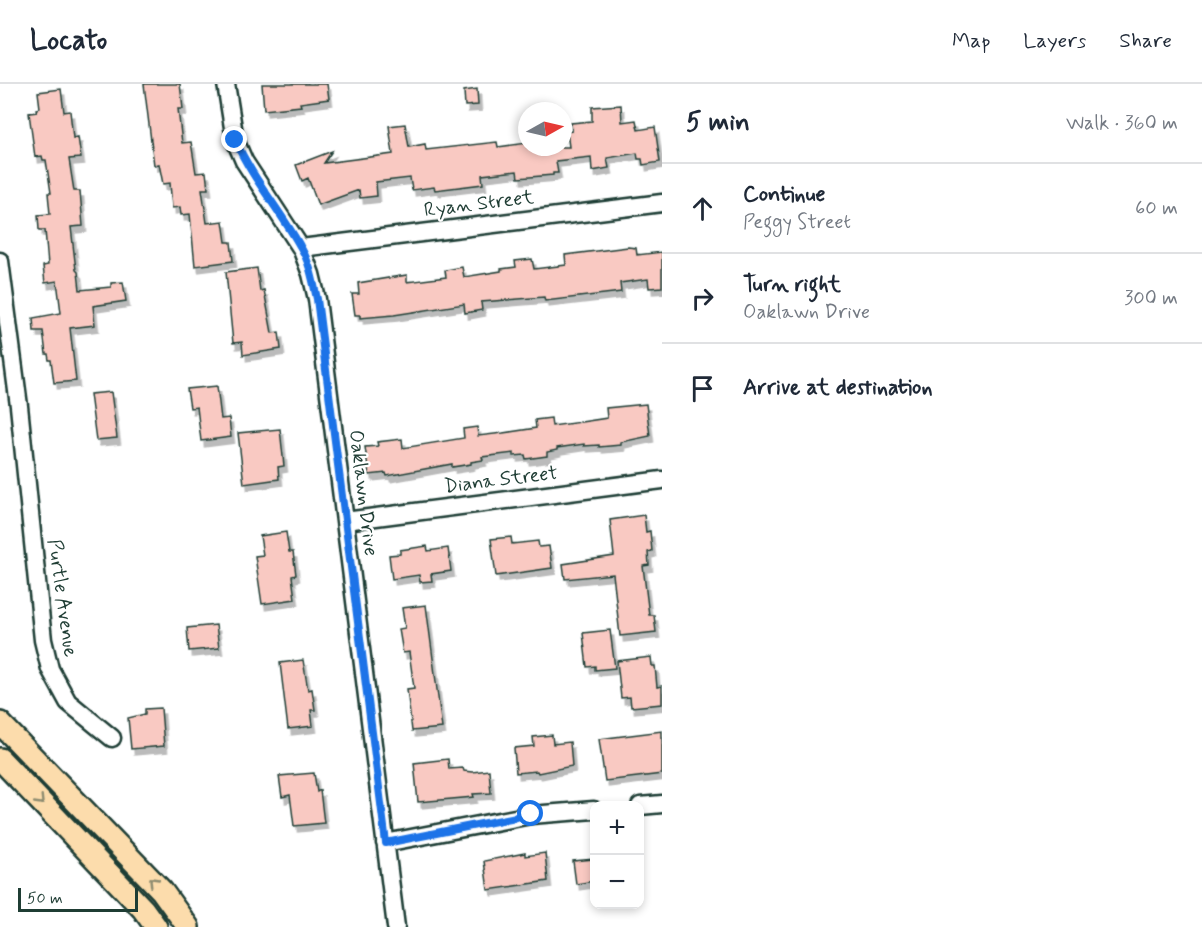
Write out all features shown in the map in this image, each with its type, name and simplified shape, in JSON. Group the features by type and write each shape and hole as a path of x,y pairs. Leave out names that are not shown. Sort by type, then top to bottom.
{"main road":[{"path":"0,723 162,891 188,927"},
{"path":"0,759 143,909 156,927"}],"street":[{"name":"Oaklawn Drive","path":"226,84 235,140 244,161 301,248 311,273 317,299 396,927"},
{"name":"Ryan Street","path":"301,248 662,203"},
{"name":"Purtle Avenue","path":"0,261 2,296 19,406 43,640 50,669 68,702 112,738"},
{"name":"Diana Street","path":"345,521 662,480"},
{"path":"644,806 662,804"},
{"path":"386,843 531,814 590,810"}],"building":[{"path":"144,84 180,84 183,109 178,109 182,143 191,142 196,173 206,172 208,189 202,189 207,223 223,221 226,242 231,242 233,261 195,266 190,214 181,215 180,207 172,208 170,183 163,184 159,164 154,165"},
{"path":"262,84 327,84 329,99 300,103 301,106 264,110"},
{"path":"61,89 64,112 70,111 73,138 78,137 81,158 69,159 74,191 80,191 83,226 71,227 80,290 111,287 111,283 123,282 126,301 93,306 95,325 70,328 76,381 54,383 51,360 46,354 43,331 34,331 33,318 61,313 57,281 45,283 43,266 48,265 45,230 39,230 38,215 50,214 48,193 51,193 46,160 43,160 42,156 35,157 29,113 37,112 36,109 40,108 38,92"},
{"path":"477,89 478,105 465,106 464,91"},
{"path":"621,105 622,122 636,120 638,130 655,127 660,162 643,165 637,153 607,158 609,168 592,171 591,157 556,161 558,173 553,173 553,175 518,178 517,171 482,175 483,184 435,190 434,187 412,190 410,178 376,182 377,196 360,198 359,190 318,205 308,178 302,181 296,165 332,151 324,163 393,154 389,126 405,124 409,147 425,144 426,150 497,142 498,147 518,144 518,156 572,156 572,123 592,121 592,107"},
{"path":"636,248 637,255 662,252 662,287 649,288 648,279 620,283 621,292 545,301 544,297 481,302 482,310 465,313 464,304 394,315 360,318 360,315 355,315 352,294 359,294 358,283 407,275 407,282 446,277 445,270 462,267 464,277 501,271 501,269 516,267 515,261 532,259 534,269 566,265 565,255"},
{"path":"257,268 260,291 264,290 272,333 279,332 281,349 243,355 242,342 233,343 226,272"},
{"path":"217,386 221,419 229,418 231,437 201,441 197,407 190,408 187,389"},
{"path":"111,392 117,438 96,440 90,394"},
{"path":"646,404 650,436 621,442 621,445 599,447 599,445 584,446 584,444 557,448 557,450 547,452 547,456 526,459 525,455 514,456 514,453 482,457 483,460 471,462 471,464 452,467 452,464 387,476 386,473 369,475 365,447 378,446 377,442 402,439 403,448 464,438 463,429 477,427 478,436 503,433 536,428 535,420 551,418 552,426 581,422 607,418 606,408"},
{"path":"280,429 284,466 278,467 279,479 244,484 238,433"},
{"path":"644,515 646,532 650,531 652,551 648,552 649,565 643,566 649,615 654,615 656,632 620,636 613,574 565,579 563,564 614,556 610,520"},
{"path":"286,532 289,552 293,552 296,575 292,576 295,599 262,604 255,556 263,555 260,536"},
{"path":"511,537 512,544 538,541 539,547 549,546 552,568 496,576 491,539"},
{"path":"427,546 428,551 448,548 451,571 431,574 432,581 420,582 419,575 392,579 389,555 400,554 400,550"},
{"path":"426,605 442,728 412,731 407,689 414,688 409,652 403,653 399,629 405,628 402,608"},
{"path":"216,625 219,648 189,651 187,628"},
{"path":"610,630 615,668 595,670 595,666 587,667 583,633"},
{"path":"651,657 652,666 655,666 657,687 662,686 662,704 631,707 630,697 621,698 617,661"},
{"path":"303,660 308,690 312,689 315,710 311,710 313,726 288,729 280,663"},
{"path":"161,708 164,746 131,749 128,718 145,714 145,709"},
{"path":"662,731 662,774 605,781 599,739"},
{"path":"552,735 553,744 570,742 572,766 538,773 537,771 516,773 514,748 534,746 533,737"},
{"path":"448,759 449,769 463,768 464,771 472,772 489,770 491,793 473,794 474,797 418,802 414,763"},
{"path":"314,773 317,792 320,790 324,823 294,826 290,795 282,797 279,776"},
{"path":"525,853 525,856 545,853 548,881 488,890 484,861"},
{"path":"590,859 590,882 576,884 573,861"}],"route":[{"path":"235,140 244,161 301,248 311,273 317,299 386,843 531,814"}]}
